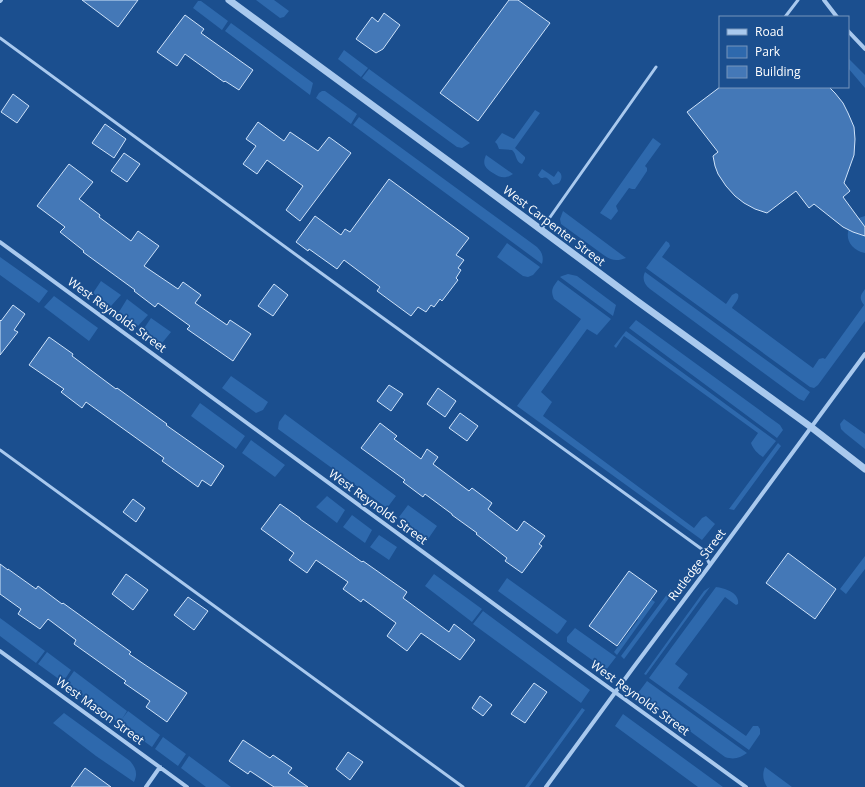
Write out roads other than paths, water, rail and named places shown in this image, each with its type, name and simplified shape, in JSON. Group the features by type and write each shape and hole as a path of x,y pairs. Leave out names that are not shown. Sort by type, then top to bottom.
{"street":[{"name":"West Carpenter Street","path":"229,0 811,427 865,469"},
{"path":"824,0 836,16"},
{"path":"849,32 865,49"},
{"name":"West Reynolds Street","path":"0,242 746,787"},
{"name":"Rutledge Street","path":"546,787 865,354"},
{"name":"West Mason Street","path":"0,651 187,787"},
{"path":"146,787 160,767"}],"lane":[{"path":"786,16 798,0"},
{"path":"0,38 703,550 710,565"},
{"path":"541,230 656,67"},
{"path":"0,450 463,787"}]}
